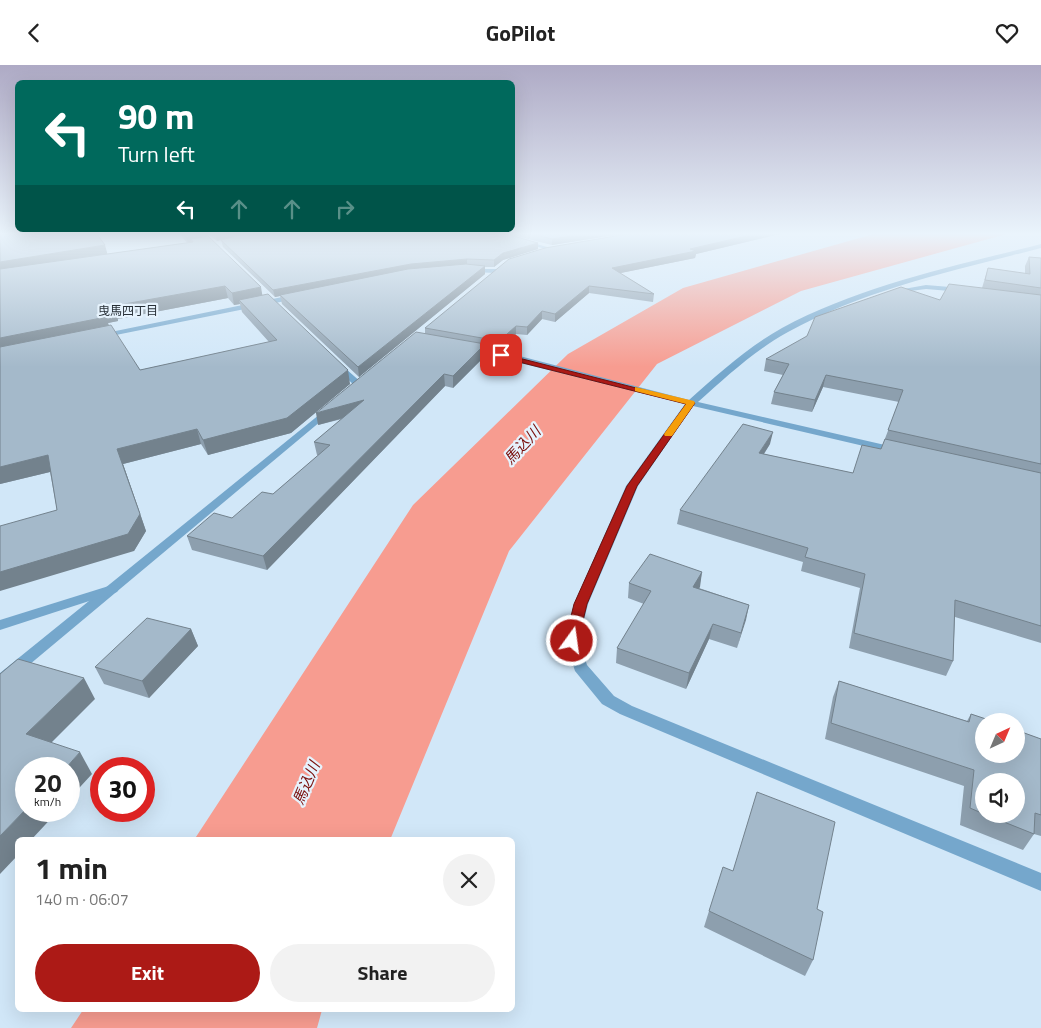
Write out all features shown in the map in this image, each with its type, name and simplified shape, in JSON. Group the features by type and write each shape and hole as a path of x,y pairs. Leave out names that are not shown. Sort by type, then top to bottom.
{"street":[{"path":"482,283 488,278"},
{"path":"919,278 846,302 785,331 747,356 687,402 632,486 580,604 572,641 580,667 608,700 626,710 1041,882"},
{"path":"873,292 926,287 972,292"},
{"path":"88,339 310,293"},
{"path":"264,294 278,308"},
{"path":"454,346 508,356 687,402 905,452"},
{"path":"332,359 358,385"},
{"path":"0,681 336,404"},
{"path":"0,625 112,589"}],"water":[{"name":"馬込川","path":"718,278 848,278 801,291 657,364 509,551 391,837 196,837 413,505 568,354 683,288"},
{"path":"82,1012 321,1012 317,1028 71,1028"}],"building":[{"path":"0,278 252,278 261,287 232,293 225,286 113,306 114,309 102,311 106,317 0,338"},
{"path":"260,278 337,278 273,290"},
{"path":"364,278 470,278 358,367 280,295"},
{"path":"486,278 628,278 654,294 589,286 555,314 542,311 527,327 516,326 499,341 425,328"},
{"path":"986,278 1041,278 1041,288 985,280"},
{"path":"949,284 1041,295 1041,464 888,430 903,390 826,375 815,400 774,392 789,364 766,359 807,336 815,317 901,287 940,300"},
{"path":"268,294 348,370 287,418 203,440 197,429 117,449 140,514 128,534 0,572 0,526 57,510 48,455 0,467 0,347 111,325 140,370 277,340 239,300"},
{"path":"416,332 485,344 453,376 444,374 263,556 187,536 214,513 232,518 262,492 273,494 330,445 314,442 364,400 316,413"},
{"path":"743,424 773,432 759,453 853,473 862,445 881,449 885,439 1041,473 1041,626 955,600 953,661 854,633 865,574 805,557 808,548 680,510"},
{"path":"650,554 702,572 693,587 749,605 741,633 713,624 689,673 617,648 651,591 629,583"},
{"path":"147,618 191,629 142,681 95,667"},
{"path":"18,659 84,678 26,734 80,752 76,757 15,757 15,820 0,836 0,674"},
{"path":"839,681 969,722 971,714 975,715 975,763 1025,763 1025,733 1041,739 1041,815 1035,813 1034,834 1006,823 1025,823 1025,773 975,773 975,810 970,808 974,770 831,723"},
{"path":"757,792 835,822 817,909 823,912 813,960 709,911 723,867 733,871"}],"slow traffic":[{"path":"638,389 691,403 668,434"}],"district":[{"name":"曳馬四丁目","path":"128,310"}],"route":[{"path":"501,355 691,403 632,486 580,604 572,641"}]}
